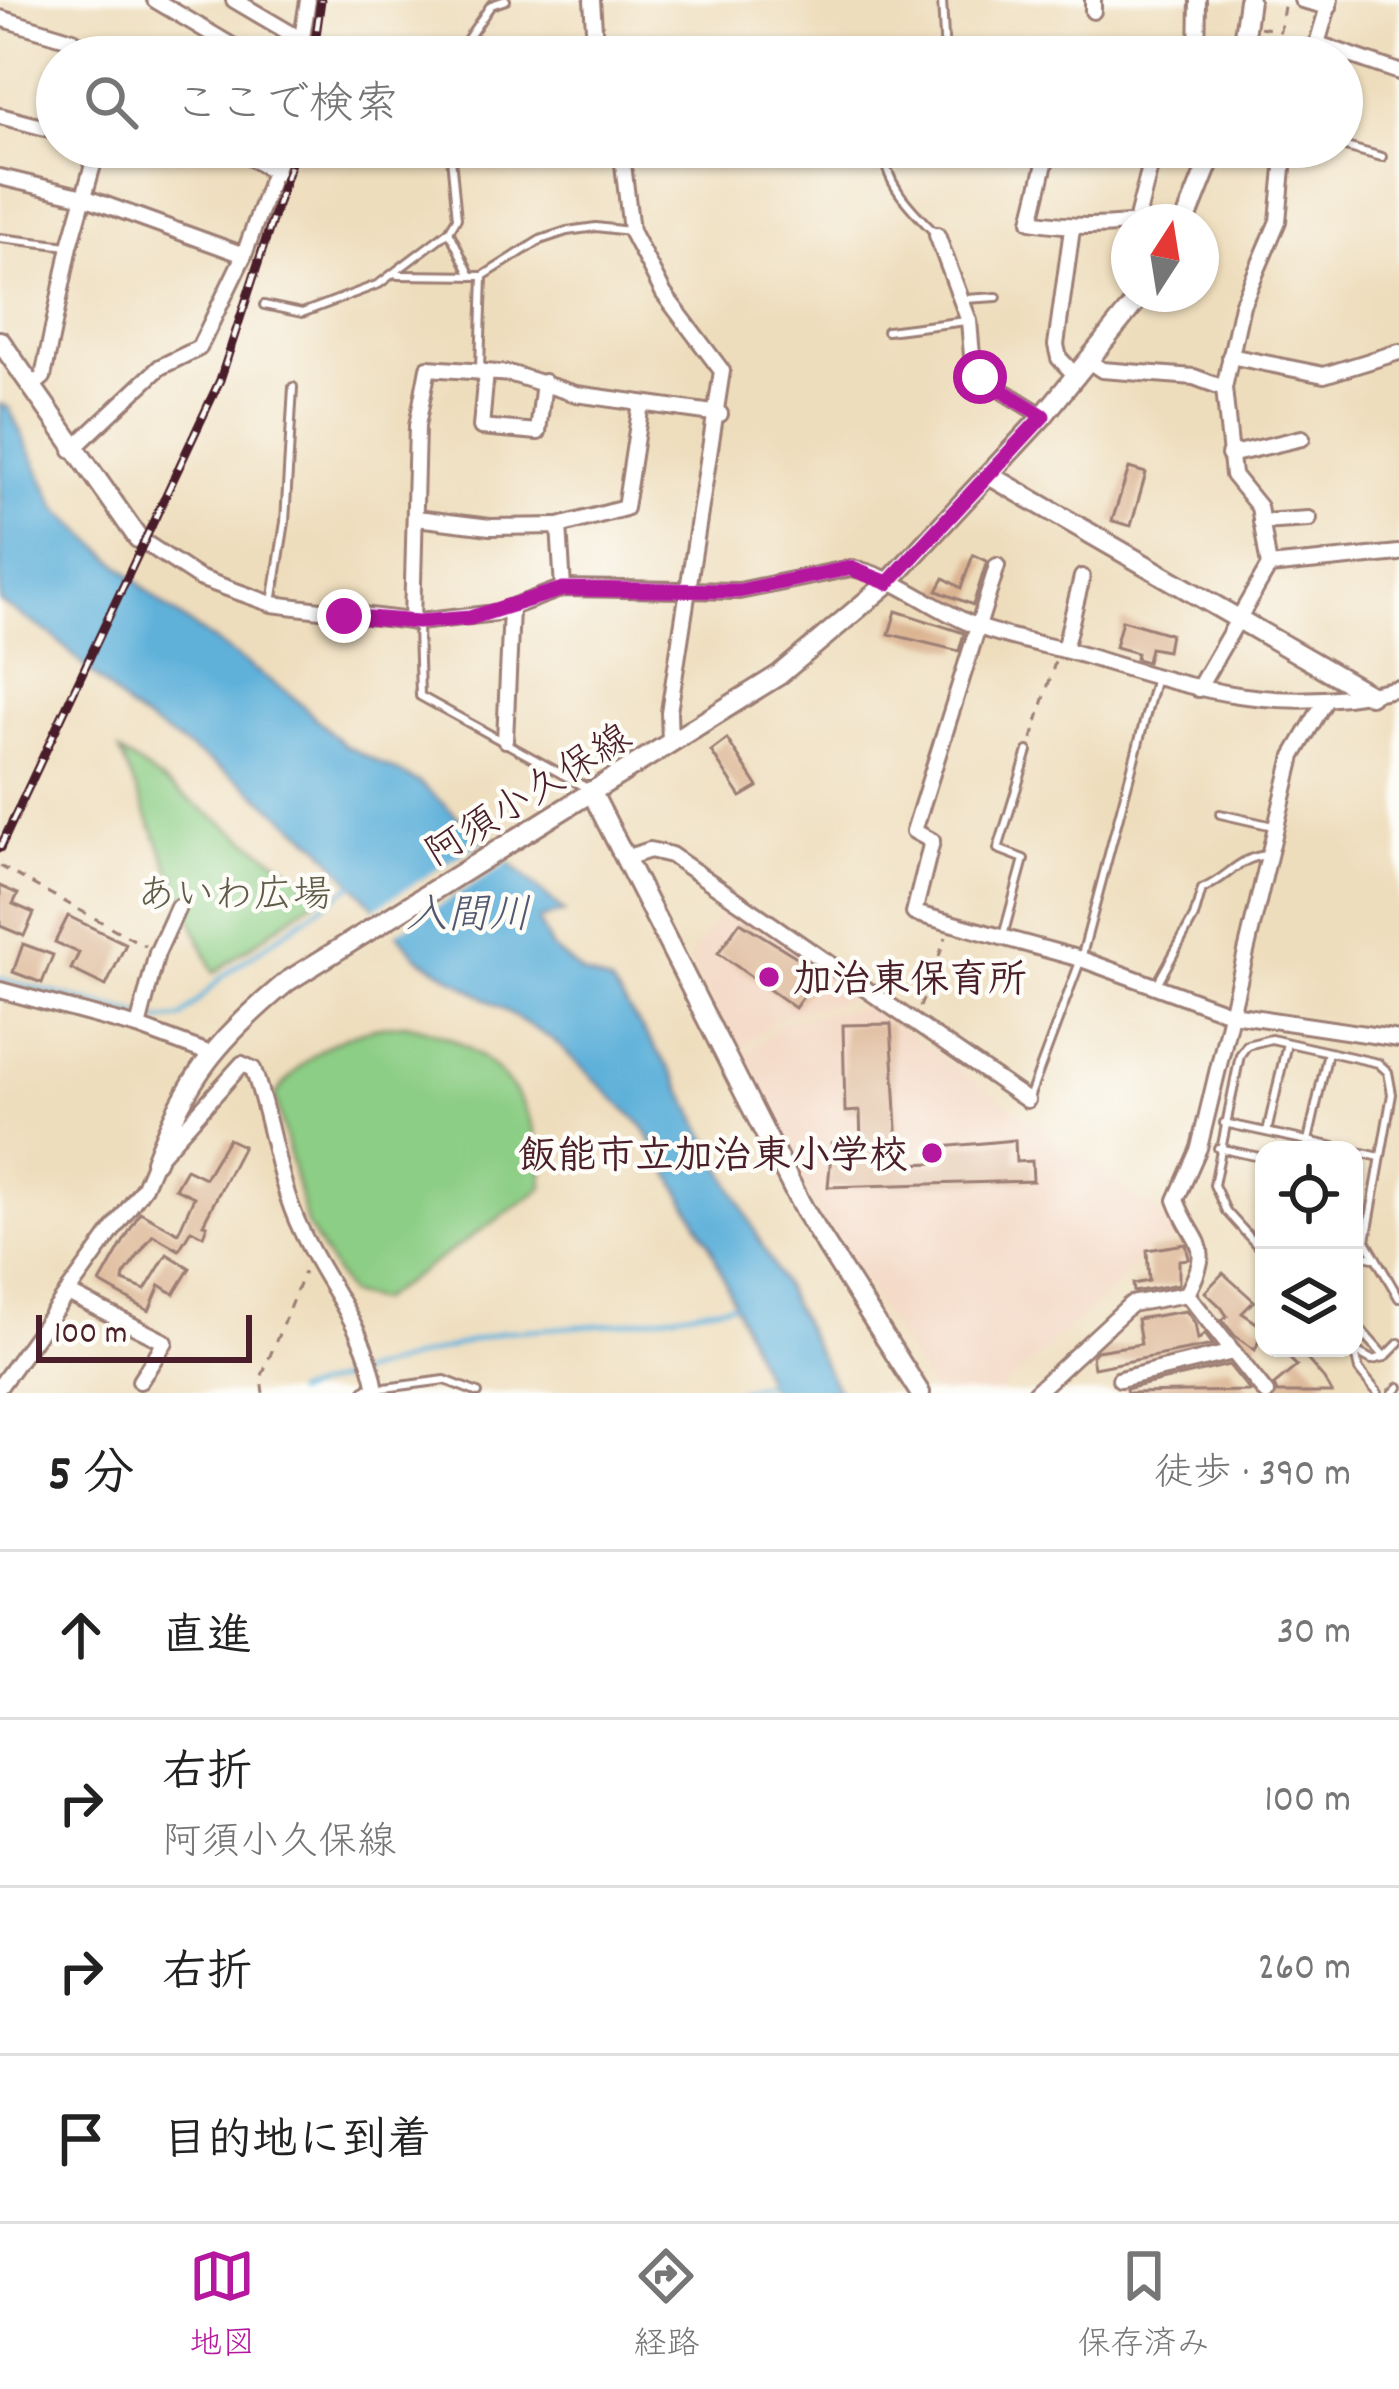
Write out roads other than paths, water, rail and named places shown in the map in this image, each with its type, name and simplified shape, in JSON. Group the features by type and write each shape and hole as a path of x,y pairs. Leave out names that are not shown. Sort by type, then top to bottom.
{"street":[{"path":"155,0 216,36"},
{"path":"234,0 295,36"},
{"path":"303,36 308,0"},
{"path":"592,0 595,36"},
{"path":"1197,36 1198,0"},
{"path":"1244,36 1249,0"},
{"path":"1302,0 1330,3 1320,36"},
{"path":"0,18 60,36"},
{"path":"1363,63 1399,72"},
{"path":"0,116 36,125"},
{"path":"32,386 43,377 70,246 92,168"},
{"path":"268,168 276,173"},
{"path":"72,450 160,367 199,348 234,295 277,168"},
{"path":"624,168 631,231 664,294 722,366 720,414 669,712 670,742"},
{"path":"1044,168 1031,221 1072,229 1086,223 1111,223"},
{"path":"1138,204 1148,168"},
{"path":"1192,204 1207,168"},
{"path":"1198,689 1269,566 1259,507 1233,475 1224,388 1242,305 1278,220 1283,168"},
{"path":"0,176 84,197 244,255"},
{"path":"1072,229 1055,345 1059,358 1083,370 1194,377 1224,388"},
{"path":"937,235 969,321 973,367 980,377 1043,416"},
{"name":"阿須小久保線","path":"0,1386 144,1187 184,1090 211,1054 272,994 779,675 888,583 1043,416 1128,312"},
{"path":"0,341 138,538 199,578 272,604 415,622 511,609 563,589 739,591 850,568 979,628 1198,689 1324,703 1399,688"},
{"path":"1230,356 1324,374 1399,352"},
{"path":"415,622 417,426 428,368 483,372 544,382 576,394 720,414"},
{"path":"483,372 481,427 538,432 544,382"},
{"path":"416,518 490,526 559,526 625,508 641,404"},
{"path":"1228,455 1302,438"},
{"path":"988,475 1370,695"},
{"path":"1261,522 1309,519"},
{"path":"559,526 563,589"},
{"path":"1269,566 1399,553"},
{"path":"997,566 914,831 932,841 914,913 1081,959 1232,1014 1399,1039"},
{"path":"1061,649 1082,578"},
{"path":"505,740 511,609"},
{"path":"1187,1294 1204,1262 1204,1247 1176,1200 1199,1148 1293,756 1324,703"},
{"path":"591,791 804,1210 920,1393"},
{"path":"626,858 650,850 671,855 1027,1100"},
{"path":"139,1020 157,953 178,907"},
{"path":"0,990 139,1020 211,1054"},
{"path":"155,1161 226,1079 242,1064 253,1069 300,1229 367,1352 372,1387"},
{"path":"68,1293 165,1342 140,1381"},
{"path":"1187,1294 1267,1393"},
{"path":"1035,1393 1131,1304 1187,1294"},
{"path":"1120,1379 1233,1352"}],"lane":[{"path":"470,36 491,5 506,0"},
{"path":"942,0 944,36"},
{"path":"1363,152 1382,157"},
{"path":"264,305 302,313 394,274 449,231 457,218 452,168"},
{"path":"886,168 897,192 937,235"},
{"path":"394,274 484,276 540,240 567,231 596,226 631,231"},
{"path":"449,231 471,278"},
{"path":"0,238 70,246"},
{"path":"483,372 484,276"},
{"path":"962,299 997,297"},
{"path":"887,331 969,321"},
{"path":"272,604 285,521 293,387"},
{"path":"415,622 420,696 591,791"},
{"path":"1027,1100 1081,959 1156,677"},
{"path":"1003,936 1024,859 998,849 1028,751"},
{"path":"1220,814 1276,827"},
{"path":"1156,987 1194,916 1202,889 1220,882 1240,860 1270,855"},
{"path":"1260,1249 1214,1185 1218,1148 1247,1045 1259,1039 1287,1042 1378,1063 1388,1072 1392,1094 1367,1224 1373,1258 1399,1298"},
{"path":"1267,1132 1287,1042"},
{"path":"1308,1141 1328,1052"},
{"path":"1224,1123 1293,1141"},
{"path":"1218,1148 1255,1156"},
{"path":"1363,1153 1380,1157"},
{"path":"1246,1233 1255,1235"},
{"path":"1363,1256 1373,1258"},
{"path":"1363,1332 1385,1357"},
{"path":"1363,1356 1372,1360 1385,1357 1399,1343"},
{"path":"1355,1357 1378,1393"},
{"path":"372,1387 445,1380 478,1393"}],"water":[{"name":"入間川","path":"0,404 9,408 57,508 163,605 292,696 344,745 420,783 564,912 538,920 551,947 583,974 611,984 675,1077 839,1393 771,1393 710,1245 644,1127 553,1040 418,957 321,847 243,783 131,711 52,635 0,602"}],"waterway":[{"path":"0,979 160,1020 181,1018 223,976 356,882"},
{"path":"294,1393 502,1332 622,1323 733,1304"},
{"path":"732,1393 772,1381"}],"railway":[{"path":"316,36 321,0"},
{"path":"0,848 220,380 289,168"}],"place":[{"name":"加治東保育所","path":"769,977"},
{"name":"飯能市立加治東小学校","path":"932,1153"}],"park label":[{"name":"あいわ広場","path":"234,892"}]}
